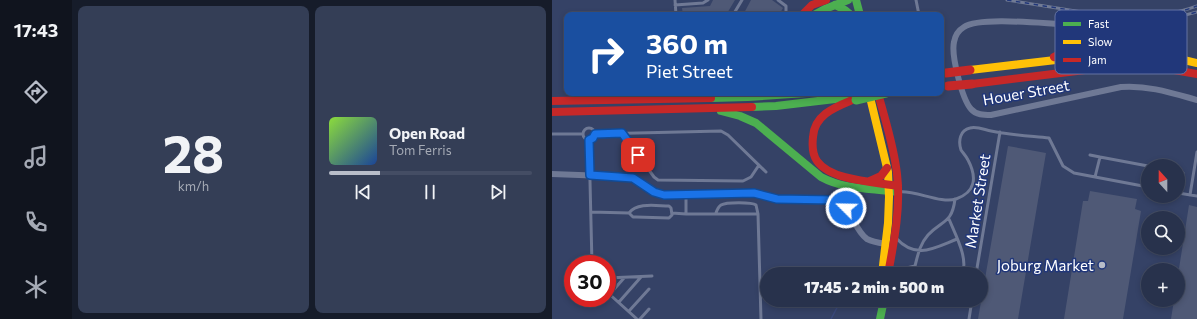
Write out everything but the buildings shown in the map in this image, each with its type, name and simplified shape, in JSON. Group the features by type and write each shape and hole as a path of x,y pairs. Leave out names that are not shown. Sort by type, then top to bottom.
{"main road":[{"path":"805,12 812,5 826,0"},
{"path":"820,12 848,0 850,12"},
{"path":"856,0 859,12"},
{"path":"835,5 847,12"},
{"path":"1187,55 1197,58"},
{"path":"1027,64 1055,57"},
{"path":"944,73 1055,60"},
{"path":"1187,61 1197,63"},
{"path":"944,87 1055,74"},
{"path":"723,98 729,96"},
{"path":"552,102 765,96"},
{"path":"865,96 854,98 832,109 821,117 814,130 812,149 818,163 833,174 870,181 895,189"},
{"path":"552,112 795,104 867,96"},
{"path":"870,96 886,168 895,189 886,244 886,267"},
{"path":"879,96 896,166 895,236 887,267"},
{"path":"704,108 740,116 756,123 821,177 830,182 847,186 895,189"},
{"path":"870,181 881,176 886,168"},
{"path":"876,319 877,307"},
{"path":"880,319 883,307"}],"street":[{"name":"Houer Street","path":"1055,24 980,22 964,27 959,32 955,37 953,50 962,90 971,110 977,114 991,115 1121,87 1134,86 1158,89 1197,100"},
{"path":"552,174 632,177 661,195 754,193 777,199 834,200 846,208 866,238 886,244"}],"lane":[{"path":"675,0 676,12"},
{"path":"675,5 703,3 708,0"},
{"path":"735,12 742,0"},
{"path":"778,0 786,6 786,12"},
{"path":"916,0 918,12"},
{"path":"582,134 585,129 589,128 593,129 595,134"},
{"name":"Market Street","path":"895,189 927,196 955,199 968,193 974,184 973,172 968,160 961,150 959,139 962,133 970,128 1049,138 1063,166 1074,173 1141,186"},
{"path":"595,134 721,131 728,135 766,172"},
{"name":"Market Street","path":"977,267 1000,132"},
{"path":"622,133 654,177 658,180 744,181 751,177 759,165"},
{"path":"552,134 582,134"},
{"path":"582,134 584,138 589,140"},
{"path":"589,140 593,138 595,134"},
{"path":"589,140 592,255"},
{"path":"1190,195 1197,152"},
{"path":"1090,155 1141,165"},
{"path":"1095,177 1100,157"},
{"path":"1185,194 1197,196"},
{"path":"686,195 686,214"},
{"path":"911,267 915,266 918,251 928,235 949,219 955,199"},
{"path":"716,213 719,207 724,204 756,204 758,214 761,319"},
{"path":"629,213 632,209 637,207 669,206 672,213"},
{"path":"591,212 629,213 633,217 655,218 671,217 672,213"},
{"path":"672,213 758,214"},
{"path":"949,219 964,260 964,267"},
{"path":"895,236 905,246 918,251 934,248 957,239"},
{"path":"616,278 652,276"},
{"path":"619,302 641,277"},
{"path":"616,286 624,278"},
{"path":"629,311 649,289"},
{"path":"616,300 638,319 649,309"},
{"path":"969,319 971,307"}],"waterway":[{"path":"831,319 837,307"}],"railway":[{"path":"1007,0 1070,10"},
{"path":"1186,10 1197,6"},
{"path":"1187,15 1197,12"}],"traffic: fast":[{"path":"820,12 848,0"},
{"path":"856,0 859,12"},
{"path":"835,5 847,12"},
{"path":"711,98 762,96"},
{"path":"856,100 873,96"},
{"path":"752,107 776,106 852,97"},
{"path":"721,111 740,116 756,123 821,177 839,184 858,188 897,192"},
{"path":"880,319 883,307"}],"traffic: slow":[{"path":"970,70 1055,60"},
{"path":"1187,61 1197,63"},
{"path":"870,96 888,172 888,223 883,267"}],"traffic: jam":[{"path":"805,12 812,5 826,0"},
{"path":"946,73 970,70"},
{"path":"1187,72 1197,74"},
{"path":"972,84 1055,74"},
{"path":"948,86 972,84"},
{"path":"879,96 894,153 898,186 896,224 889,267"},
{"path":"552,101 711,98"},
{"path":"850,101 831,110 821,118 817,124 814,130 812,144 815,158 824,168 843,177 866,182 898,186"},
{"path":"552,112 752,107"},
{"path":"870,181 881,176 887,168"}],"place":[{"name":"Joburg Market","path":"1102,265"}],"route":[{"path":"638,155 622,133 595,134 591,140 589,140 590,175 633,178 661,195 754,193 777,199 834,200 846,208"}]}
